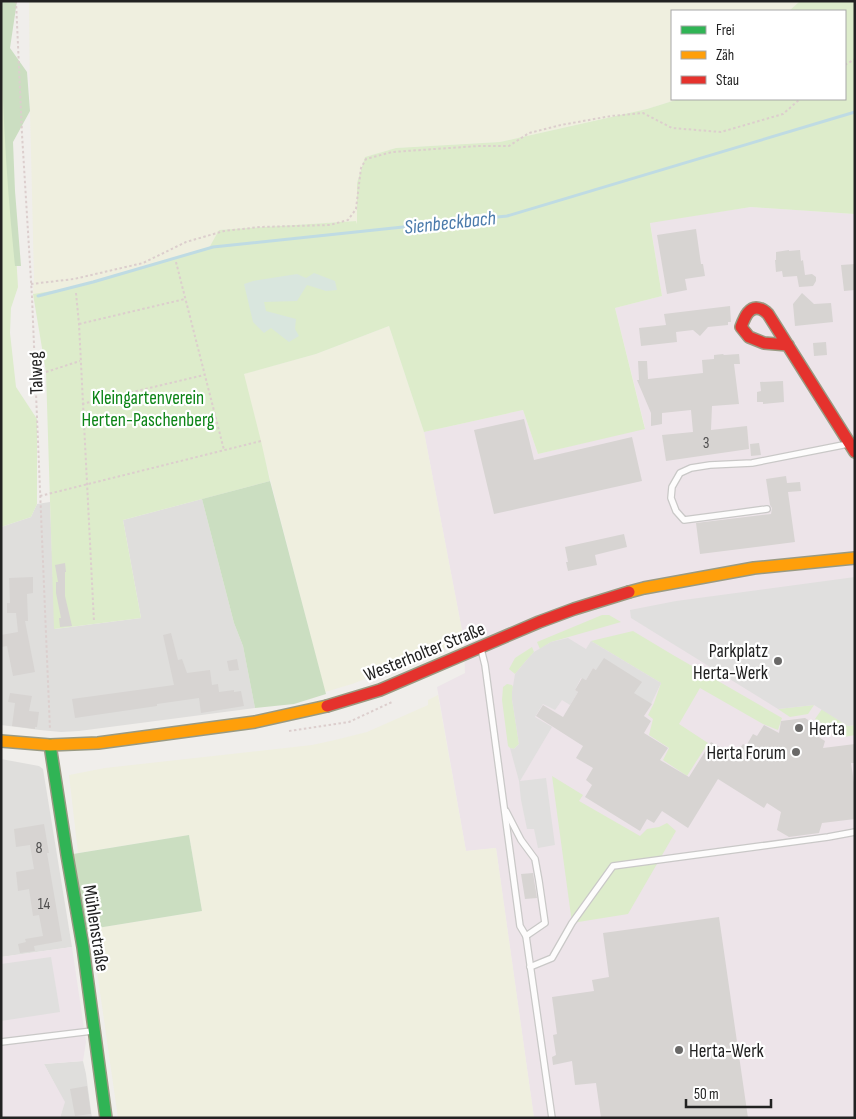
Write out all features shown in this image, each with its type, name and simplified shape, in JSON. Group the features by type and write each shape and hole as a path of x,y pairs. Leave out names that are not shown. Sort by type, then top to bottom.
{"main road":[{"path":"788,345 852,448"},
{"name":"Westerholter Straße","path":"1,741 50,745 98,743 255,722 322,708 380,690 556,616 644,588 754,568 855,558"},
{"name":"Mühlenstraße","path":"50,745 83,947 106,1118"}],"lane":[{"path":"767,510 684,520 676,511 671,498 672,487 680,473 691,468 752,463 852,448"},
{"path":"480,647 485,665 520,926 526,936 552,1118"},
{"path":"504,807 521,840 534,859 539,881 545,923 526,936"},
{"path":"530,967 552,958 572,923 613,866 855,832"},
{"path":"1,1042 94,1031"}],"path":[{"name":"Talweg","path":"16,1 31,284 50,745"},
{"path":"31,284 74,279 143,262 186,242 224,231 260,227 330,225 348,220 356,209 361,168 366,159 392,152 478,146 509,146 529,133 561,125 612,116 643,113 672,128 721,132 782,114 799,100"},
{"path":"176,262 224,450"},
{"path":"76,292 94,622"},
{"path":"79,324 185,299"},
{"path":"46,372 80,361"},
{"path":"82,404 204,376"},
{"path":"40,496 261,441"}],"shaded area":[{"path":"751,207 855,214 855,1118 534,1118 496,848 466,851 437,687 465,673 464,641 424,432 523,410 538,454 645,428 615,308 662,296 650,222"},
{"path":"314,273 335,281 337,290 326,291 307,285 297,301 264,302 266,311 296,319 295,329 299,336 289,342 271,328 264,333 253,322 244,284 297,274 306,278"},
{"path":"202,499 234,623 243,646 255,708 79,731 61,732 1,725 1,527 31,517 37,504 50,502 55,629 141,618 123,520"},
{"name":"Parkplatz Herta-Werk","path":"855,577 855,725 848,726 814,705 778,709 631,618 630,610 676,601"},
{"path":"568,638 586,649 591,641 661,683 651,704 593,668 586,680 581,678 575,690 578,692 570,705 562,700 555,710 543,704 535,717 552,727 520,781 546,778 555,845 538,848 534,829 527,829 519,781 510,748 514,749 519,744 512,692 515,674 534,652 551,642"},
{"path":"1,759 39,766 43,769 72,947 1,957"},
{"path":"72,947 86,1042 83,1061 44,1064 65,1102 60,1118 1,1118 1,957"},
{"path":"51,957 60,1012 1,1021 1,964"},
{"path":"83,1061 92,1118 60,1118 64,1102 44,1064"}],"green space":[{"path":"1,1 18,287 11,308 10,333 16,387 37,419 37,504 31,517 1,527"},
{"path":"1,1 17,1 10,48 27,72 30,111 13,142 21,266 15,266 9,200 3,101"},
{"path":"29,1 800,1 790,10 671,10 671,100 676,100 647,109 500,142 396,148 365,157 357,183 357,228 356,221 219,230 210,248 77,287 33,294"},
{"name":"Kleingartenverein Herten-Paschenberg","path":"800,1 855,1 855,214 751,207 650,223 662,296 615,308 645,429 538,454 523,410 424,432 389,326 316,354 244,374 270,481 123,520 141,618 54,629 46,372 33,294 77,287 209,248 219,230 356,221 357,224 357,183 365,157 396,148 500,142 647,109 676,100 846,100 846,10 790,10"},
{"path":"389,326 424,432 464,641 352,684 325,692 243,374 316,354"},
{"path":"270,481 326,694 294,704 255,708 243,646 234,623 202,499"},
{"path":"602,615 609,615 621,622 551,642 540,649 537,642"},
{"path":"633,631 782,718 778,730 763,724 700,688 679,724 708,743 687,776 663,760 669,748 649,735 653,719 648,715 661,683 591,641"},
{"path":"532,647 534,652 515,674 509,669 515,658"},
{"path":"507,684 513,687 512,699 519,744 514,749 508,746 502,700 503,687"},
{"path":"438,695 466,851 496,848 534,1118 118,1118 91,929 202,911 189,835 78,853 69,775 105,768 312,745 367,732 428,705 428,700"},
{"path":"814,705 808,714 790,717 778,709"},
{"path":"822,709 848,726 855,725 855,735 844,737 815,719"},
{"path":"552,776 583,795 579,801 640,836 647,829 659,827 667,823 676,831 628,914 572,923"},
{"path":"189,835 202,911 85,930 73,854"}],"building":[{"path":"696,229 701,264 703,264 705,276 685,279 687,290 667,294 657,235"},
{"path":"800,250 805,275 812,274 816,277 813,286 799,287 797,276 783,277 782,271 776,272 776,252"},
{"path":"855,264 855,290 844,291 841,265"},
{"path":"802,293 814,304 831,303 833,322 795,326 793,304"},
{"path":"730,306 731,322 728,322 728,325 708,327 700,336 693,330 676,332 677,342 641,346 639,328 666,325 664,314"},
{"path":"826,342 827,355 814,356 813,343"},
{"path":"739,354 740,364 734,364 739,404 712,406 711,430 747,426 749,449 666,461 662,435 693,432 691,410 662,413 662,424 651,426 651,413 637,380 639,380 638,361 647,361 648,379 703,373 702,360 714,359 714,355"},
{"path":"783,381 784,402 763,404 763,402 757,402 757,392 761,391 760,382"},
{"path":"524,419 534,460 632,437 642,481 494,514 474,430"},
{"path":"759,443 761,455 751,456 750,444"},
{"path":"786,476 787,483 800,482 801,491 788,492 795,542 700,554 696,523 771,514 772,508 766,479"},
{"path":"624,534 627,547 595,555 597,565 568,571 565,547"},
{"path":"65,563 65,596 72,626 60,627 59,618 61,618 56,593 56,582 58,582 55,565"},
{"path":"33,577 33,593 27,594 28,621 25,621 35,672 13,676 7,646 1,647 1,635 18,632 16,613 7,613 7,603 10,603 9,578"},
{"path":"171,633 178,660 182,659 187,673 210,670 212,685 218,684 219,692 241,691 244,706 201,713 199,698 75,718 72,699 174,685 163,635"},
{"name":"Herta Forum","path":"604,658 642,682 634,693 652,704 644,716 651,721 644,733 668,748 660,760 689,777 711,742 735,756 743,744 746,746 753,734 757,736 764,725 779,733 781,721 805,718 816,725 814,734 825,741 823,748 855,744 855,763 851,763 855,789 855,819 822,823 819,833 789,837 777,830 781,812 767,803 764,808 718,779 688,828 662,811 654,823 647,819 640,831 585,797 592,785 586,780 593,768 576,758 583,746 536,716 543,705 563,717 578,692 575,690 582,678 586,680 593,668 596,670"},
{"path":"237,659 239,670 229,671 227,661"},
{"path":"10,693 32,696 29,711 39,712 35,729 12,726 15,703 8,702"},
{"path":"44,824 62,941 34,946 35,951 20,953 18,944 26,942 25,939 43,936 39,915 33,916 29,889 18,891 16,872 34,869 30,845 16,847 14,829"},
{"path":"533,873 537,898 525,899 521,874"},
{"name":"Herta-Werk","path":"719,917 748,1118 601,1118 596,1083 575,1085 572,1061 553,1065 552,1057 556,1055 553,1035 557,1034 552,997 594,991 592,980 609,977 603,933"},
{"path":"87,1086 91,1114 75,1116 70,1089"}],"waterway":[{"name":"Sienbeckbach","path":"38,296 213,247 507,216 855,112"}],"traffic: fast":[{"path":"50,745 83,947 106,1118"}],"traffic: slow":[{"path":"629,592 754,568 855,558"},
{"path":"1,741 50,745 98,743 255,722 327,706"}],"traffic: jam":[{"path":"788,345 764,343 749,337 741,327 750,310 757,308 768,314 855,452"},
{"path":"327,706 380,690 539,622 629,592"}],"place":[{"name":"Parkplatz Herta-Werk","path":"778,661"},
{"name":"Herta","path":"799,728"},
{"name":"Herta Forum","path":"796,752"},
{"name":"Herta-Werk","path":"679,1050"}]}
